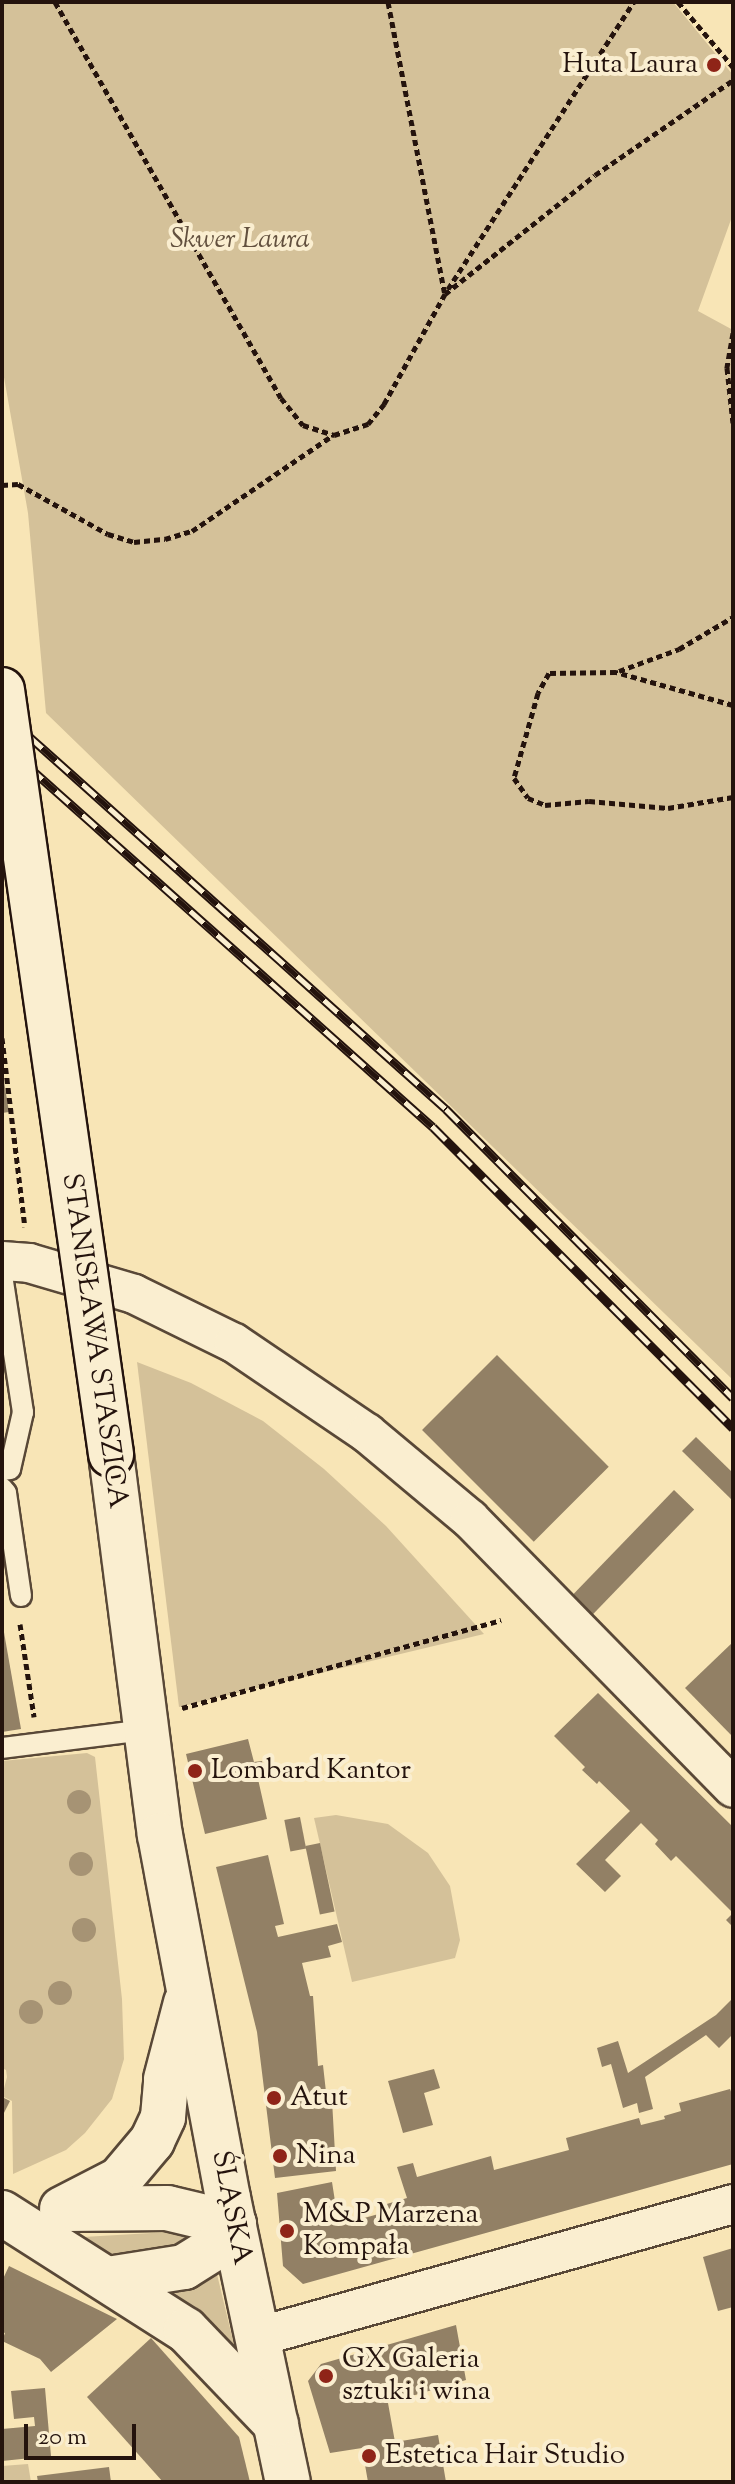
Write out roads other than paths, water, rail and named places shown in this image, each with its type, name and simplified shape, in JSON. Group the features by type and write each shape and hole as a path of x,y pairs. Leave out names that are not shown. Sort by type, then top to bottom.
{"main road":[{"name":"STANISŁAWA STASZICA","path":"2,690 111,1454 159,1720 188,1992"},
{"path":"62,2209 120,2179 156,2133 188,1992"},
{"name":"ŚLĄSKA","path":"188,1992 288,2482"},
{"path":"2,2213 167,2208 234,2224 216,2247 184,2267 108,2279"},
{"path":"2,2213 186,2330 276,2424"}],"street":[{"path":"11,1267 134,1294 234,1343 367,1433 470,1519 733,1788"},
{"path":"257,2337 733,2204"}],"lane":[{"path":"2,1470 10,1469 23,1412 11,1267"},
{"path":"3,1492 21,1596"},
{"path":"2,1748 159,1720"}],"railway":[{"path":"2,712 446,1109 733,1398"},
{"path":"2,743 433,1127 733,1428"}],"place":[{"name":"Huta Laura","path":"714,65"},
{"name":"Lombard Kantor","path":"195,1771"},
{"name":"Atut","path":"274,2098"},
{"name":"Nina","path":"280,2156"},
{"name":"M&P Marzena Kompała","path":"287,2231"},
{"name":"GX Galeria sztuki i wina","path":"326,2376"},
{"name":"Estetica Hair Studio","path":"369,2456"}],"park label":[{"name":"Skwer Laura","path":"240,240"}]}
